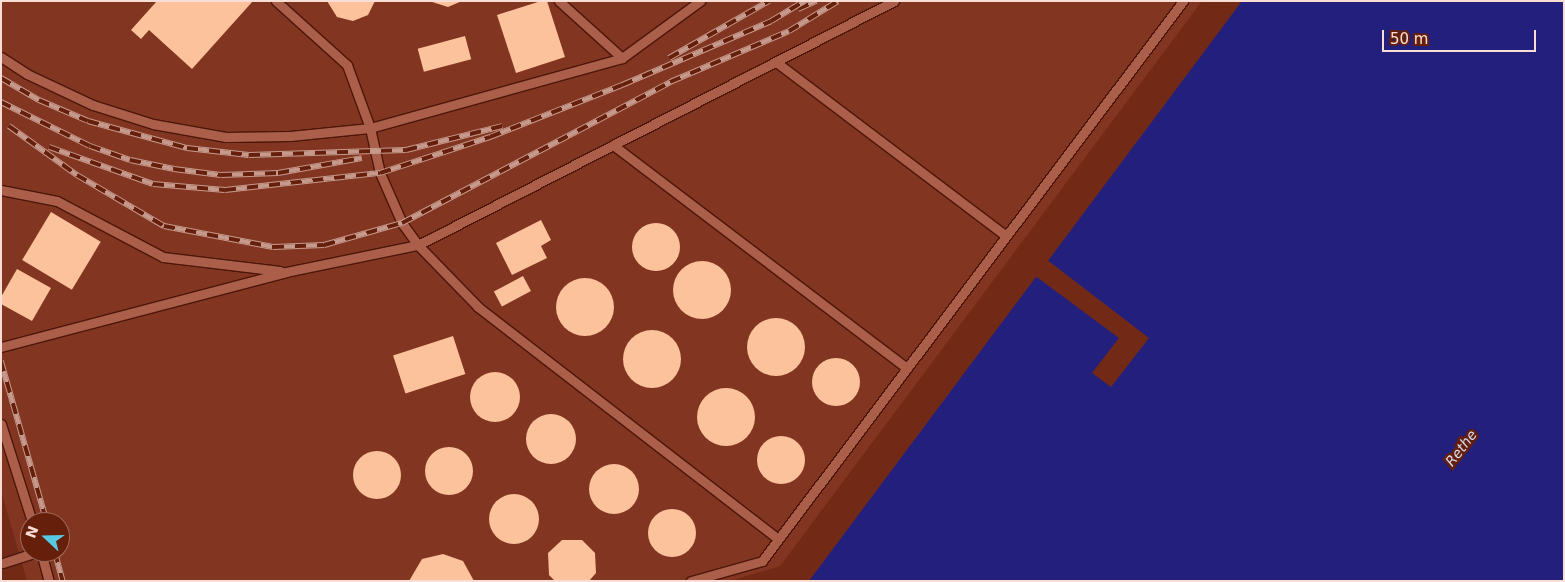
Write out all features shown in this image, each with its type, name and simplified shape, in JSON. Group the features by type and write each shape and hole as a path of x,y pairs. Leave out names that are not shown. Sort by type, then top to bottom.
{"lane":[{"path":"276,1 347,65 370,128 380,173 402,223 418,245 478,308 778,539"},
{"path":"559,1 622,58"},
{"path":"1,57 27,74 93,105 153,124 226,137 290,136 370,128 622,58 700,1"},
{"path":"1,347 286,272 418,245 894,1"},
{"path":"691,581 762,560 1183,1"},
{"path":"776,62 1006,236"},
{"path":"613,145 907,368"},
{"path":"1,190 57,201 164,257 286,272"},
{"path":"1,424 29,512"},
{"path":"3,563 20,558"},
{"path":"42,562 49,581"}],"shaded area":[{"path":"1,1 1202,1 780,566 730,581 27,581 22,562 70,562 70,512 20,512 20,557 1,491"}],"water":[{"name":"Rethe","path":"1242,1 1564,1 1564,581 809,581"}],"pier":[{"path":"1046,259 1149,338 1111,387 1092,373 1119,338 1034,275"}],"building":[{"path":"157,1 253,1 192,69 149,30 141,39 131,30"},
{"path":"327,1 375,1 368,15 353,21 337,17"},
{"path":"429,1 462,1 448,7"},
{"path":"541,1 547,1 565,57 516,73 497,15"},
{"path":"465,36 471,59 424,72 418,49"},
{"path":"51,212 101,242 72,290 22,260"},
{"path":"541,220 551,240 541,246 547,258 512,275 496,243"},
{"path":"656,223 665,225 673,230 678,238 680,247 678,256 673,264 665,269 656,271 647,269 639,264 634,256 632,247 634,238 639,230 647,225"},
{"path":"702,261 713,263 726,274 731,290 729,301 718,314 702,319 691,317 678,306 673,290 675,279 686,266"},
{"path":"17,269 51,288 32,321 1,304 1,297"},
{"path":"523,276 531,291 502,307 494,291"},
{"path":"585,278 596,280 609,291 614,307 612,318 601,331 585,336 574,334 561,323 556,307 558,296 569,283"},
{"path":"776,318 787,320 800,331 805,347 803,358 792,371 776,376 765,374 752,363 747,347 749,336 760,323"},
{"path":"652,330 663,332 676,343 681,359 679,370 668,383 652,388 641,386 628,375 623,359 625,348 636,335"},
{"path":"453,336 465,374 405,394 393,355"},
{"path":"836,358 845,360 853,365 858,373 860,382 858,391 853,399 845,404 836,406 827,404 819,399 814,391 812,382 814,373 819,365 827,360"},
{"path":"495,372 504,374 515,383 520,397 518,406 509,417 495,422 486,420 475,411 470,397 472,388 481,377"},
{"path":"726,388 737,390 750,401 755,417 753,428 742,441 726,446 715,444 702,433 697,417 699,406 710,393"},
{"path":"551,414 560,416 571,425 576,439 574,448 565,459 551,464 542,462 531,453 526,439 528,430 537,419"},
{"path":"781,436 790,438 798,443 803,451 805,460 803,469 798,477 790,482 781,484 772,482 764,477 759,469 757,460 759,451 764,443 772,438"},
{"path":"444,447 454,447 463,451 469,457 472,462 472,480 463,491 454,495 444,495 435,491 429,485 425,476 425,466 429,457 435,451"},
{"path":"372,451 382,451 391,455 397,461 400,466 400,484 391,495 382,499 372,499 363,495 357,489 353,480 353,470 357,461 363,455"},
{"path":"614,464 623,466 634,475 639,489 637,498 628,509 614,514 605,512 594,503 589,489 591,480 600,469"},
{"path":"514,494 523,496 534,505 539,519 537,528 528,539 514,544 505,542 494,533 489,519 491,510 500,499"},
{"path":"667,509 677,509 686,513 692,519 695,524 695,542 686,553 677,557 667,557 658,553 652,547 648,538 648,528 652,519 658,513"},
{"path":"562,540 582,540 595,553 596,573 589,581 555,581 549,575 548,553"},
{"path":"443,554 463,561 474,581 409,581 422,559"}],"railway":[{"path":"669,58 769,1"},
{"path":"49,147 153,184 225,190 380,173 490,137 622,85 771,21 804,1"},
{"path":"798,9 816,1"},
{"path":"9,126 77,175 164,226 273,247 324,245 402,223 670,82 789,31 838,1"},
{"path":"1,78 39,100 88,121 187,148 249,155 406,150 502,126"},
{"path":"1,102 90,146 130,160 174,169 221,175 278,173 362,158"},
{"path":"1,361 44,512"},
{"path":"58,562 63,581"}]}
